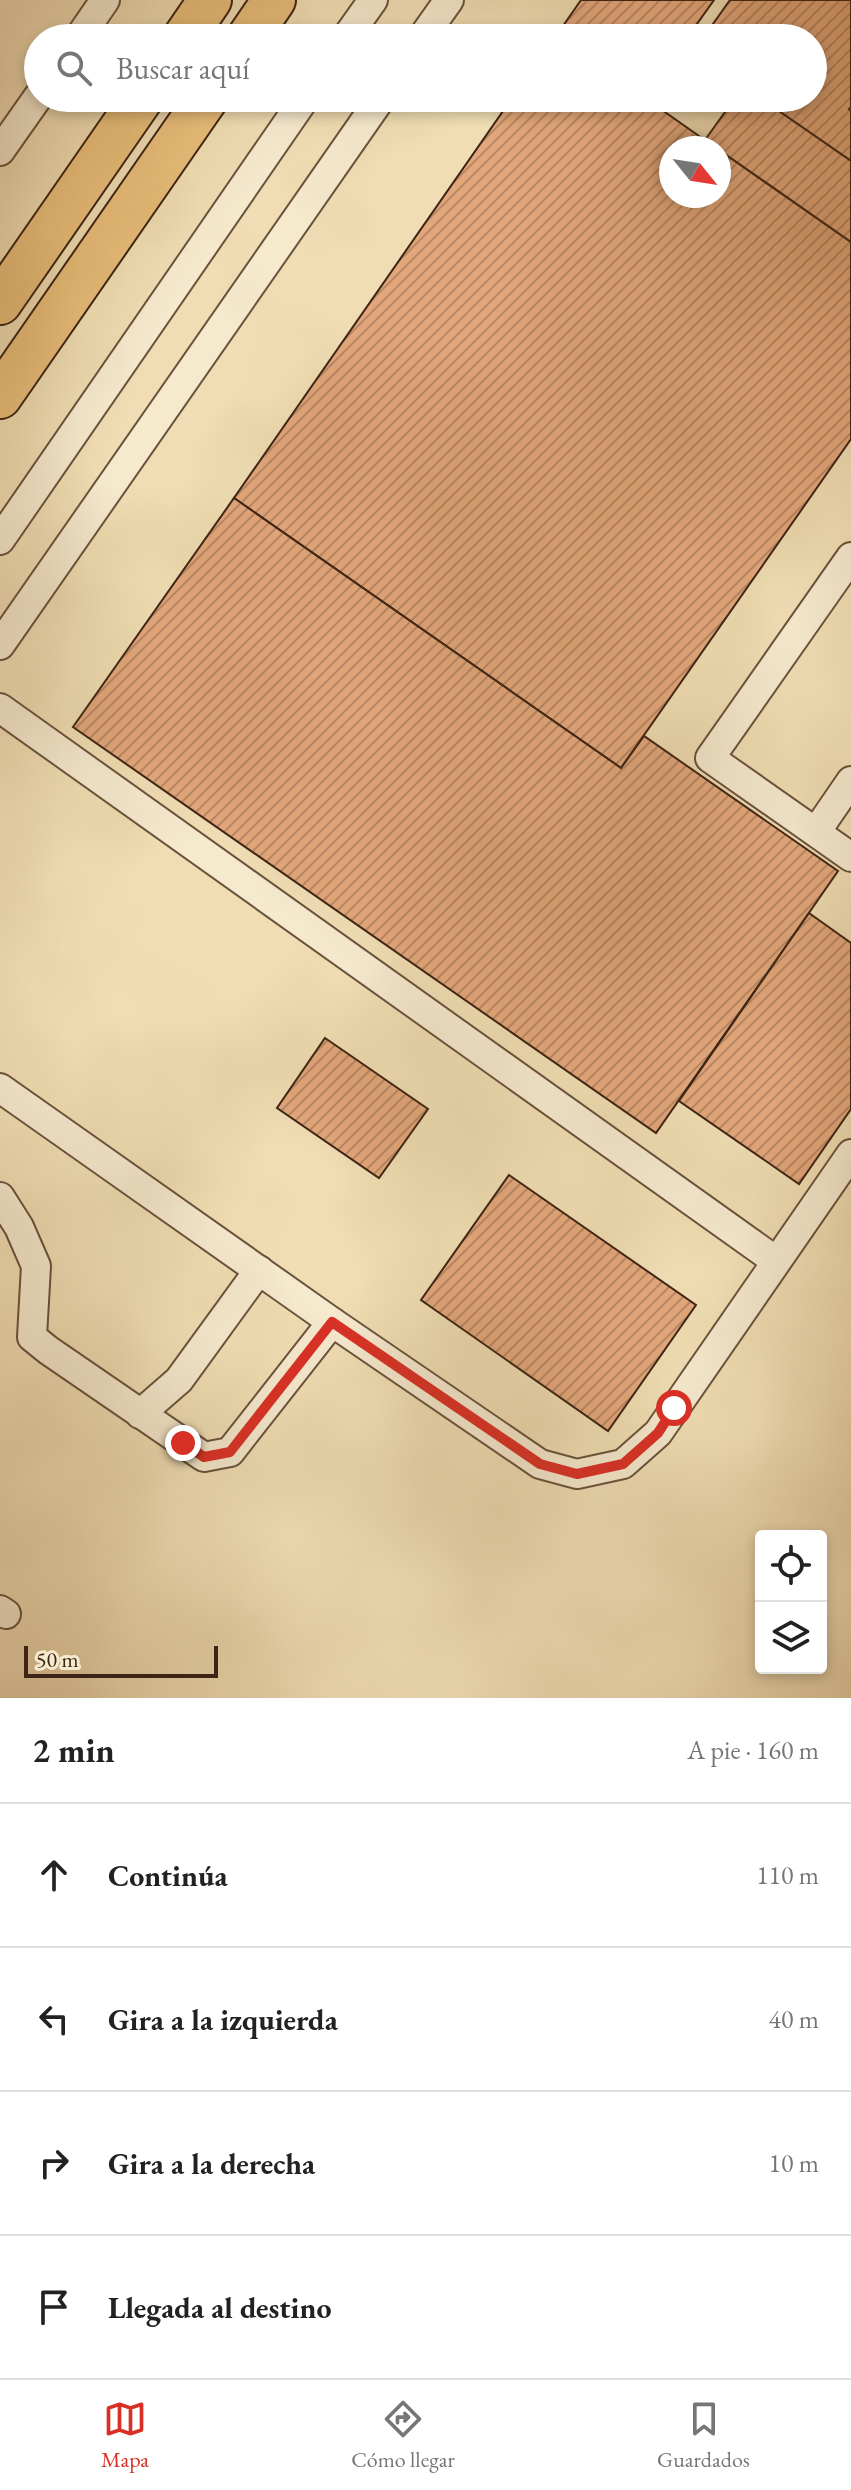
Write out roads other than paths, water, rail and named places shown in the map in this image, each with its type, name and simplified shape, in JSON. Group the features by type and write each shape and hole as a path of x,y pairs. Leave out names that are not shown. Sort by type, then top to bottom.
{"highway":[{"path":"194,24 210,0"},
{"path":"258,24 274,0"},
{"path":"0,303 132,112"},
{"path":"0,397 197,112"}],"street":[{"path":"89,24 105,0"},
{"path":"356,24 373,0"},
{"path":"432,24 449,0"},
{"path":"0,151 27,112"},
{"path":"0,540 295,112"},
{"path":"0,645 371,112"},
{"path":"851,557 710,758 851,857"},
{"path":"0,708 776,1261"},
{"path":"816,832 851,781"},
{"path":"0,1088 540,1464 577,1474 623,1464 658,1433 851,1154"},
{"path":"0,1197 19,1227 36,1266 32,1337 204,1457 230,1452 332,1322"},
{"path":"140,1414 179,1380 259,1270"}]}
